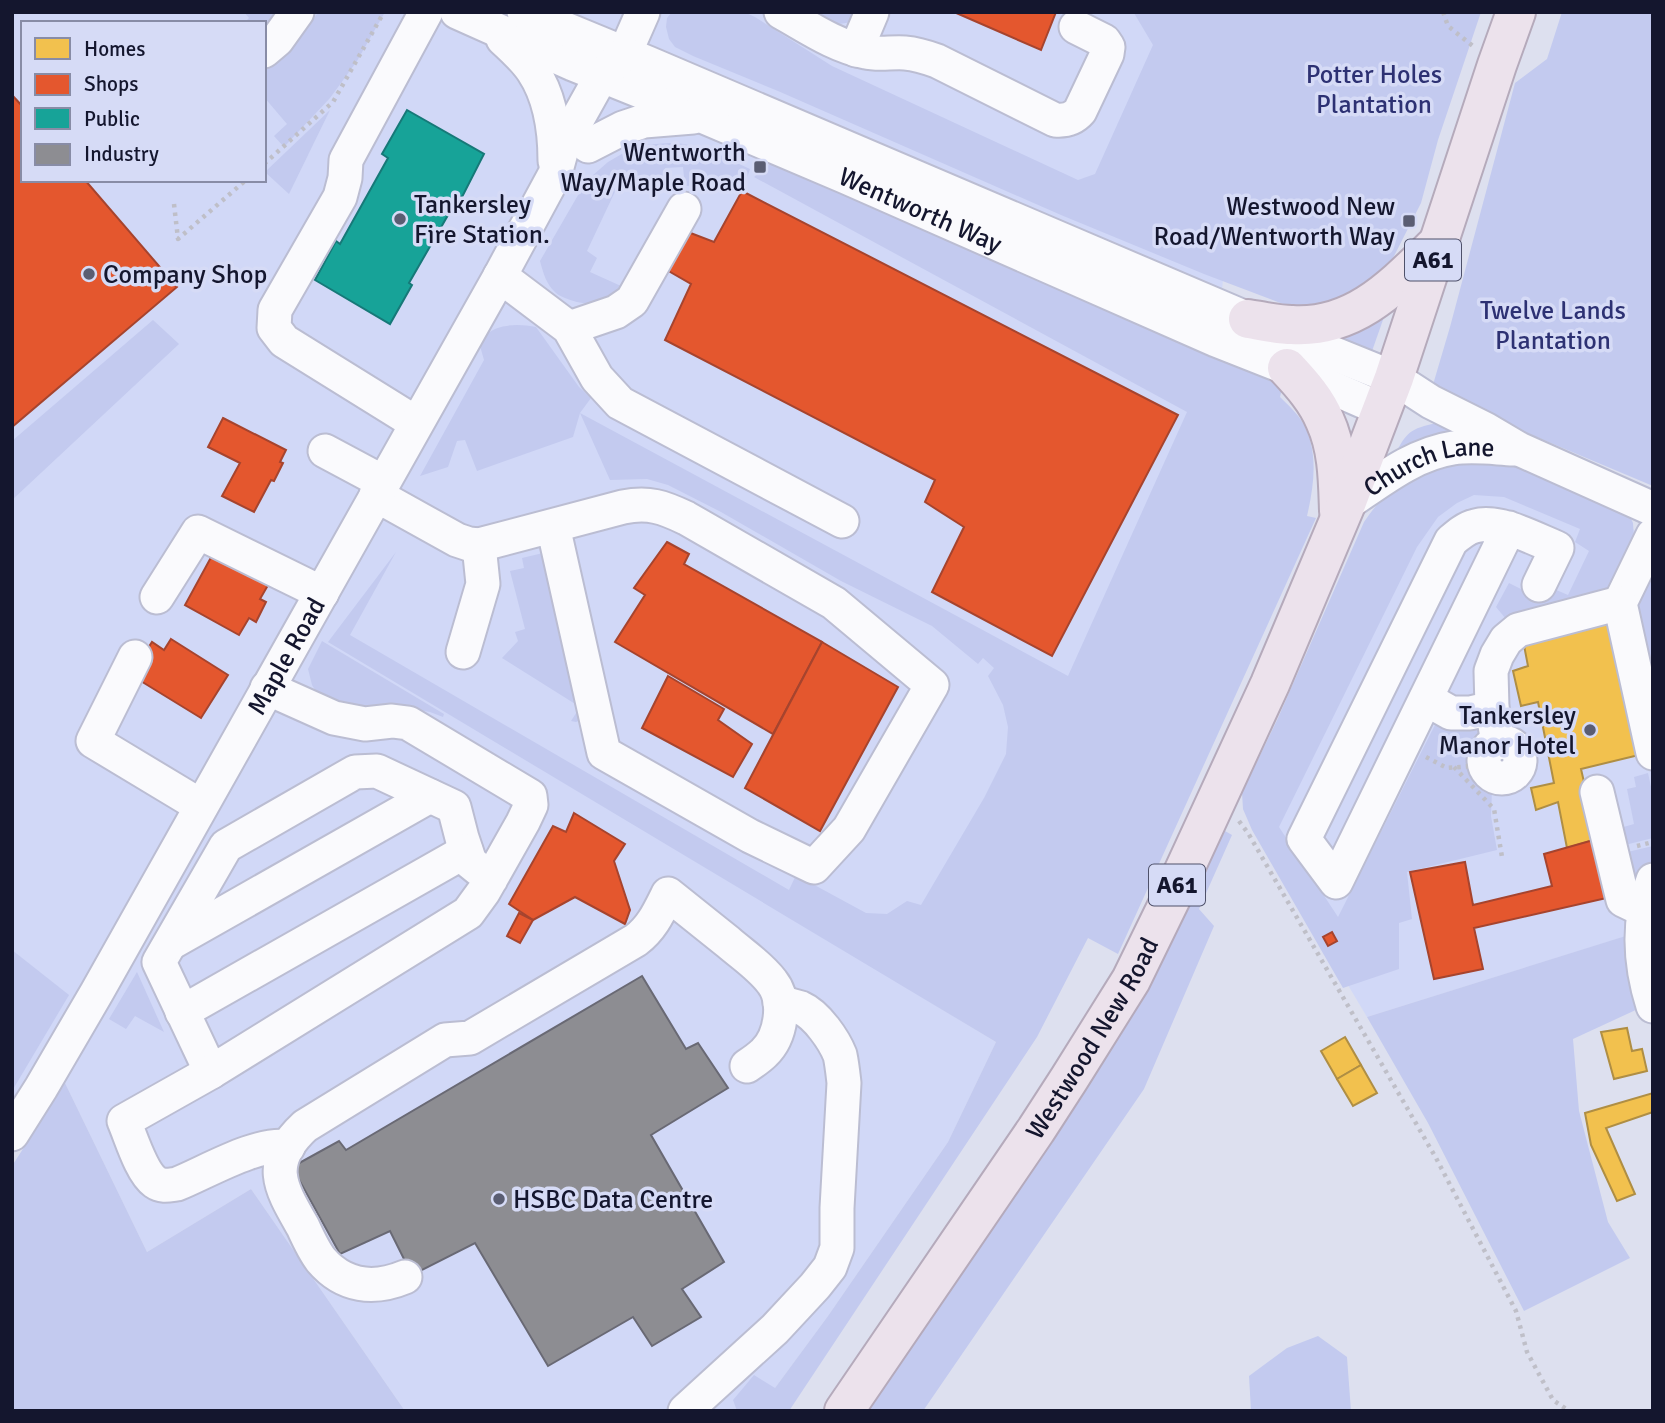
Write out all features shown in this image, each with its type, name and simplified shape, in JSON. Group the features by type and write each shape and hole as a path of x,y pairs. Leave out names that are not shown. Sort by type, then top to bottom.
{"highway":[{"name":"Westwood New Road","path":"844,1411 1036,1130 1130,980 1219,795 1270,684 1343,512 1388,394 1516,12"},
{"path":"1248,319 1292,325 1314,325 1337,320 1381,297 1439,242"},
{"path":"1287,368 1306,388 1325,420 1332,440 1343,512"}],"street":[{"path":"266,49 277,40 297,12"},
{"path":"416,423 284,341 274,328 275,310 340,197 346,160 426,12"},
{"name":"Wentworth Way","path":"457,12 494,30 616,71 1248,319 1388,394"},
{"name":"Wentworth Way","path":"524,12 616,71 702,116 1216,340 1287,368 1388,394"},
{"path":"616,71 643,12"},
{"path":"781,12 837,43 856,50 871,53 903,52 937,61 1055,120 1062,121 1080,111 1107,54 1108,47 1104,41 1076,27"},
{"path":"856,50 872,12"},
{"path":"494,30 533,71 544,92 552,117 555,174"},
{"name":"Maple Road","path":"555,174 580,156 588,146 616,71"},
{"name":"Maple Road","path":"12,1134 97,992 500,276 555,174 563,145 616,71"},
{"path":"588,146 644,121 702,116"},
{"path":"569,328 616,312 632,301 684,209"},
{"path":"500,276 569,328 597,378 620,403 842,522"},
{"name":"Church Lane","path":"1388,394 1431,402 1520,449 1653,509"},
{"name":"Church Lane","path":"1343,512 1390,474 1433,453 1451,448 1471,447 1520,449"},
{"path":"325,451 457,540 469,544 479,545 553,526 635,505 646,504 667,509 834,603 932,685 849,829 814,867 750,836 604,753 553,526"},
{"path":"1509,528 1336,882 1304,839 1451,541 1474,526 1488,524 1509,528 1557,548 1539,585"},
{"path":"158,597 198,532 322,593"},
{"path":"1653,535 1620,603 1653,753"},
{"path":"463,652 483,584 479,545"},
{"path":"1473,600 1518,629"},
{"path":"1479,758 1492,708 1491,671 1506,640 1518,629 1620,603"},
{"path":"135,657 93,741 201,806"},
{"path":"267,688 334,718 365,724 391,721 408,723 530,796 531,805 491,879 468,913 211,1072 124,1121 149,1175 156,1183 165,1186 177,1184 244,1154 288,1147"},
{"path":"1426,699 1451,713 1469,713 1492,708"},
{"path":"211,1072 159,962 226,846 355,772 377,771 454,807 470,862 491,879"},
{"path":"1597,792 1623,900 1649,895 1641,954 1653,1006"},
{"path":"169,944 430,796"},
{"path":"183,1012 466,851"},
{"path":"405,1276 393,1282 372,1285 353,1283 333,1272 320,1259 281,1183 281,1163 293,1137 305,1126 445,1040 470,1038 636,940 647,932 668,894 775,985 781,1012 778,1028 766,1052 747,1066"},
{"path":"685,1411 775,1329 830,1267 837,1248 844,1083 841,1060 819,1022 810,1013 780,1003"}],"path":[{"path":"266,162 334,102 384,12"},
{"path":"1443,12 1448,26 1497,65"},
{"path":"174,204 178,239 244,182"},
{"path":"1403,747 1447,768 1479,758 1494,809 1502,857"},
{"path":"1219,795 1248,833 1436,1158 1516,1311 1527,1352 1553,1399 1569,1411"}],"shaded area":[{"path":"12,12 1332,12 1227,242 1210,403 930,1002 996,1042 948,1142 775,1388 734,1400 737,1411 405,1411 251,1189 147,1252 65,1083 41,1088 12,1134"},
{"path":"1482,479 1653,536 1653,917 1649,929 1367,1017 1243,809 1395,549"}],"green space":[{"path":"244,12 287,12 266,37 266,21 246,21 249,18"},
{"path":"318,12 385,12 357,61 330,98 284,147 274,136 287,124 266,99 266,68"},
{"name":"Potter Holes Plantation","path":"672,12 744,12 832,66 1078,180 1095,174 1153,45 1132,12 1481,12 1438,140 1421,203 1391,262 1378,276 1349,296 1324,306 1301,308 1283,304 1204,274 1061,215 693,56 675,47 669,39 667,18"},
{"path":"796,12 866,12 849,22 832,24"},
{"name":"Twelve Lands Plantation","path":"1562,12 1653,12 1653,486 1458,404 1432,388 1515,83 1547,59"},
{"path":"330,110 289,194 266,171"},
{"path":"670,143 702,148 721,155 750,169 747,178 728,184 685,186 683,167 665,168 667,187 620,181 587,251 597,258 590,272 621,286 609,298 595,303 580,303 557,294 547,282 540,261 581,190 608,162 632,148"},
{"path":"771,163 1287,368 1280,397 1301,419 1311,445 1314,469 1307,516 1316,518 1118,954 1088,938 1037,1037 789,1411 737,1411 733,1400 754,1375 775,1388 828,1316 948,1142 996,1042 328,642 396,552 350,635 789,890 796,875 866,913 887,914 907,901 921,905 984,798 1006,754 1008,727 1003,705 988,676 994,668 983,658 978,664 932,626 841,581 721,512 668,485 647,479 610,480 580,413 1068,676 1187,412 754,177"},
{"path":"1391,297 1371,354 1318,331"},
{"path":"153,320 179,344 12,500 12,441"},
{"path":"516,325 536,327 579,387 591,398 580,413 573,437 477,471 465,440 457,441 448,467 420,476 484,360 480,346 484,337 496,329"},
{"path":"1442,422 1484,434 1394,457 1412,431"},
{"path":"1471,459 1516,464 1626,508 1633,523 1634,539 1609,594 1506,619 1496,607 1509,583 1545,601 1554,589 1568,595 1589,551 1575,542 1580,529 1504,497 1474,495 1438,517 1417,547 1279,827 1338,917 1438,719 1480,726 1482,739 1473,756 1482,779 1492,790 1491,816 1497,850 1407,872 1412,919 1399,923 1399,969 1343,988 1252,830 1243,809 1242,793 1364,522 1389,491 1413,473 1433,466"},
{"path":"543,553 583,719 576,722 571,721 580,707 502,658 518,641 515,632 525,629 510,571 524,568 522,558"},
{"path":"1653,555 1653,673 1648,677 1634,591"},
{"path":"322,641 444,714 443,717 407,708 374,710 320,698 312,685 308,669"},
{"path":"1648,773 1653,796 1653,838 1617,847 1613,830 1634,824 1627,789 1636,787 1634,777"},
{"path":"1225,831 1232,835 1199,909 1214,926 1144,1089 923,1411 867,1411 1169,943"},
{"path":"1653,846 1649,876 1638,881 1628,878 1619,854"},
{"path":"1648,929 1653,1002 1573,1039 1579,1111 1608,1222 1630,1258 1524,1311 1428,1123 1367,1017"},
{"path":"12,950 69,995 12,1091"},
{"path":"137,972 164,1032 135,1016 126,1029 109,1019"},
{"path":"65,1083 147,1252 251,1189 405,1411 12,1411 12,1166"},
{"path":"1318,1336 1347,1357 1351,1411 1251,1411 1249,1376 1287,1348"}],"building: Homes":[{"name":"Tankersley Manor Hotel","path":"1609,620 1643,754 1581,769 1597,839 1567,848 1558,802 1536,810 1531,788 1554,783 1538,702 1521,706 1513,671 1528,666 1523,640"},
{"path":"1627,1028 1632,1051 1642,1049 1647,1071 1614,1079 1601,1032"},
{"path":"1345,1037 1361,1065 1337,1079 1321,1051"},
{"path":"1361,1065 1377,1093 1353,1106 1337,1079"},
{"path":"1653,1093 1653,1112 1606,1128 1635,1194 1617,1201 1591,1145 1585,1113"}],"building: Shops":[{"path":"954,12 1056,12 1041,50"},
{"name":"Company Shop","path":"12,95 21,105 21,182 87,182 177,287 12,427"},
{"path":"742,191 1178,415 1052,656 932,592 964,527 925,502 935,480 665,340 691,284 665,269 688,232 714,242"},
{"path":"223,418 286,450 274,481 271,480 254,512 222,496 240,463 208,447"},
{"path":"667,542 689,554 684,564 822,642 773,734 615,642 645,595 634,588"},
{"path":"215,550 271,580 260,599 266,602 256,622 249,618 239,635 185,605"},
{"path":"171,639 228,675 201,718 131,675 152,642 164,650"},
{"path":"822,642 898,687 820,831 745,788"},
{"path":"668,676 724,709 718,720 752,744 733,777 642,728"},
{"path":"574,813 625,844 614,861 630,910 625,924 575,897 533,920 509,904 553,826 566,832"},
{"path":"1597,839 1611,897 1474,928 1483,969 1434,979 1410,872 1465,862 1473,905 1552,886 1544,854"},
{"path":"519,913 533,920 520,943 507,936"},
{"path":"1332,932 1337,941 1328,946 1323,937"}],"building: Public":[{"name":"Tankersley Fire Station.","path":"407,110 484,154 462,197 459,196 409,283 412,285 390,324 315,280 336,241 340,244 388,158 382,154"}],"building: Industry":[{"name":"HSBC Data Centre","path":"642,976 686,1049 698,1043 728,1088 651,1135 724,1262 682,1289 701,1317 652,1346 633,1317 548,1366 475,1243 412,1275 390,1231 340,1254 292,1167 339,1141 346,1150"}],"place":[{"name":"Wentworth Way/Maple Road","path":"760,167"},
{"name":"Tankersley Fire Station.","path":"400,219"},
{"name":"Westwood New Road/Wentworth Way","path":"1409,221"},
{"name":"Company Shop","path":"89,274"},
{"name":"Tankersley Manor Hotel","path":"1590,730"},
{"name":"HSBC Data Centre","path":"499,1199"}]}
